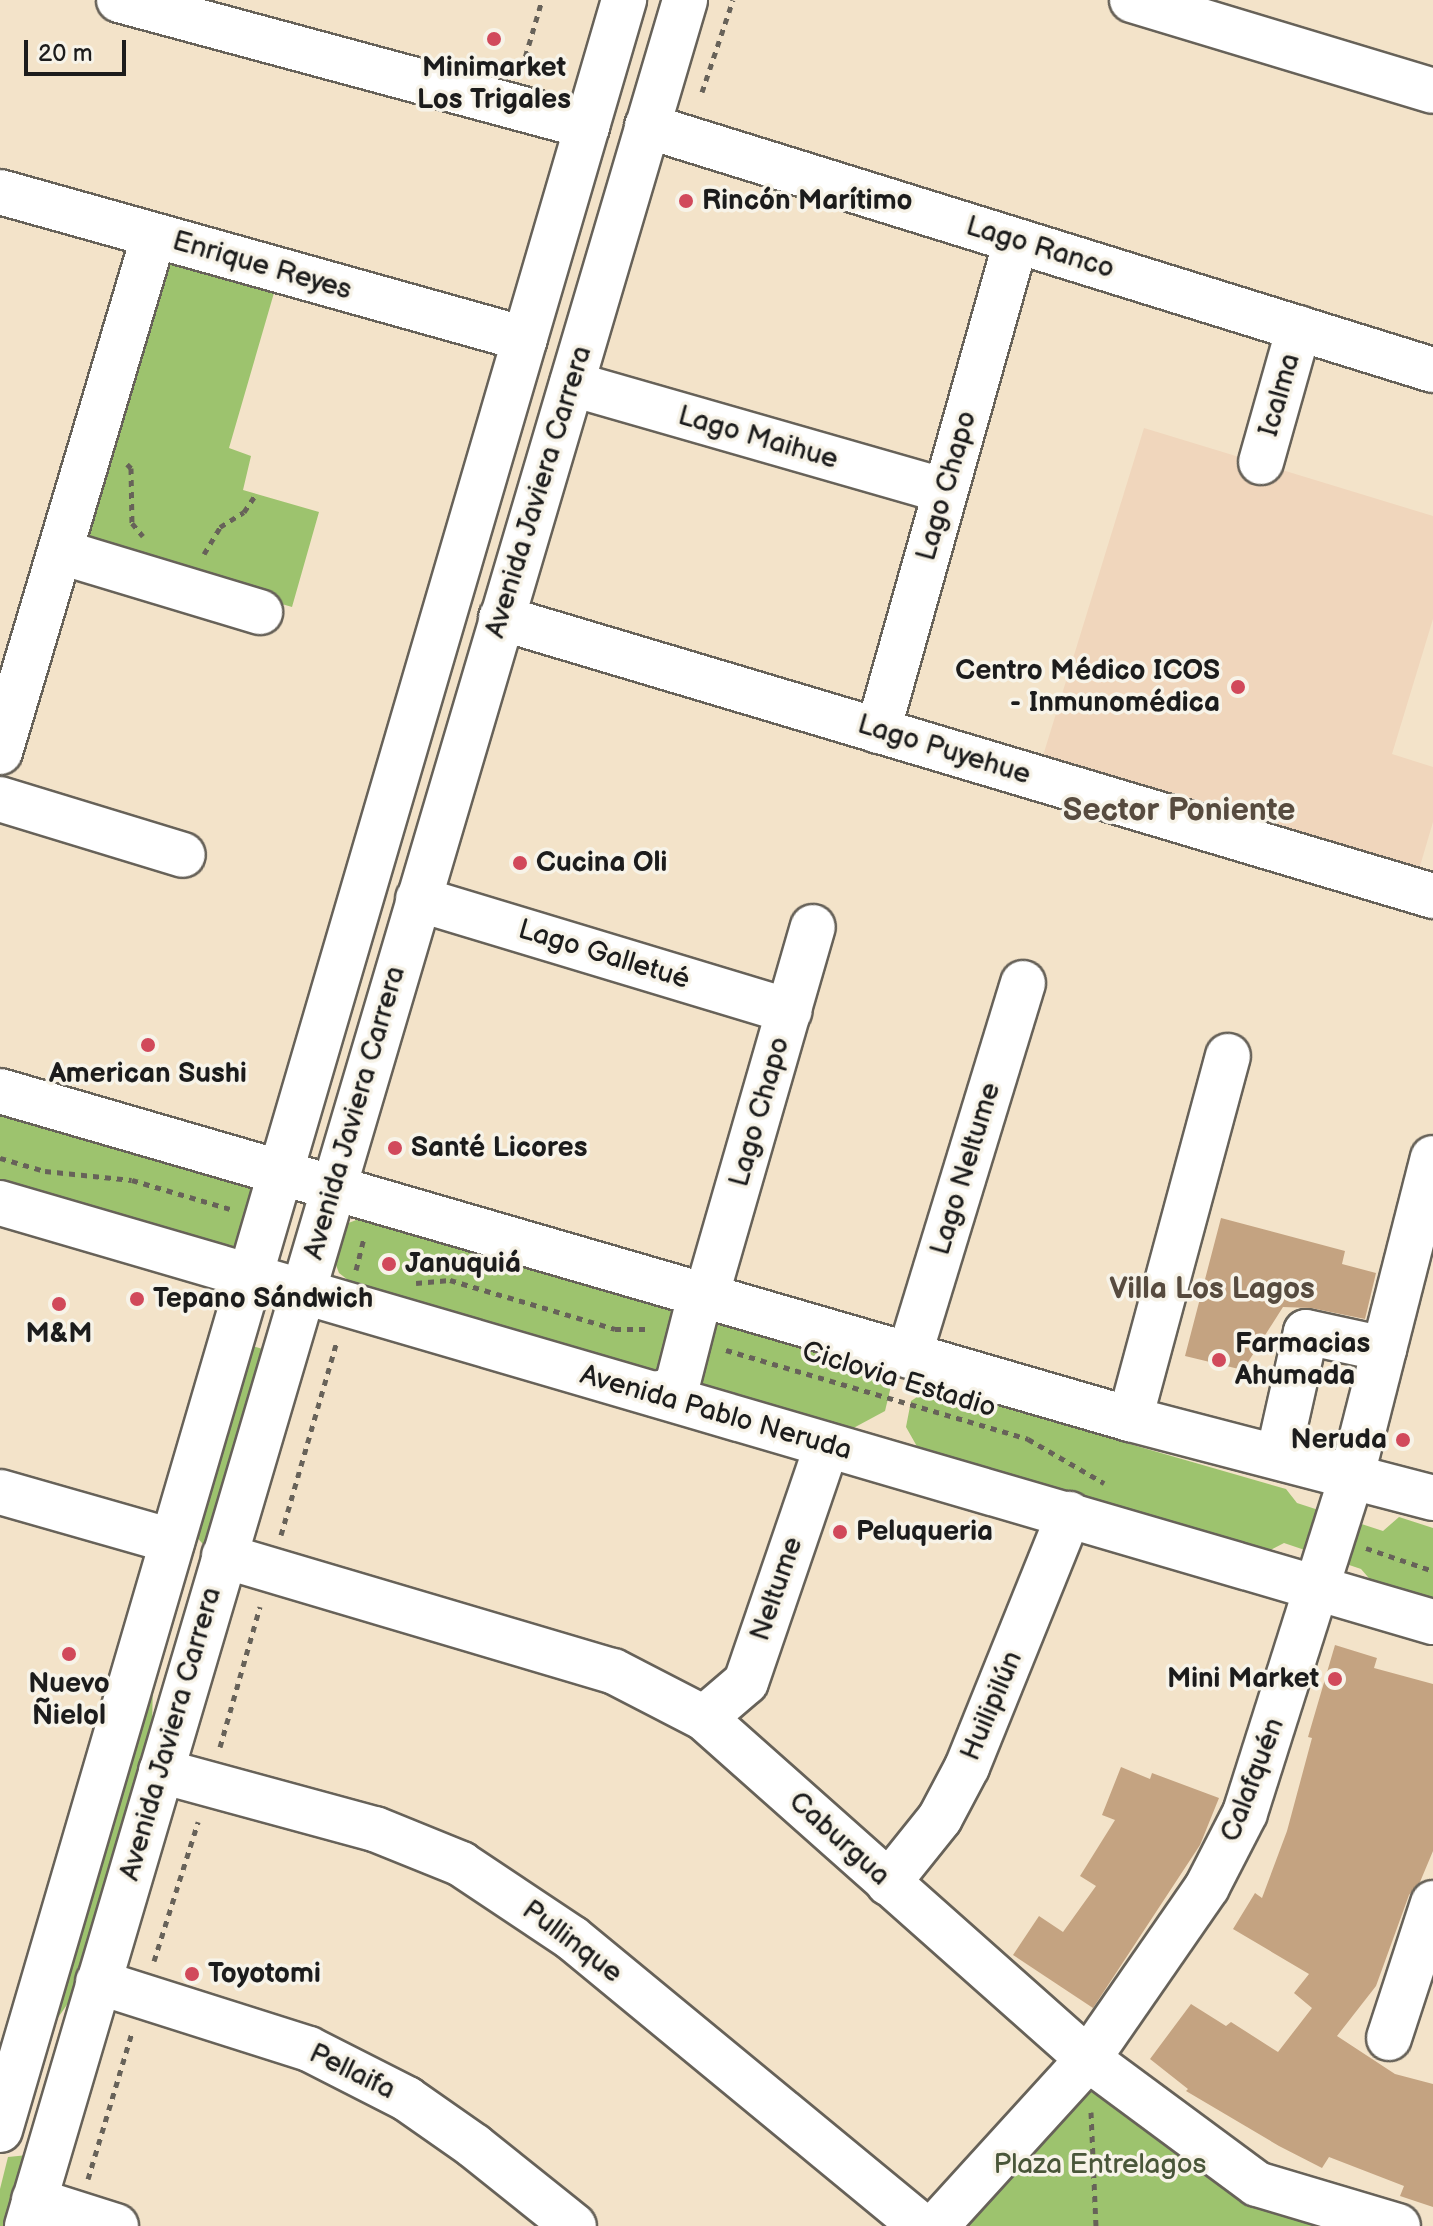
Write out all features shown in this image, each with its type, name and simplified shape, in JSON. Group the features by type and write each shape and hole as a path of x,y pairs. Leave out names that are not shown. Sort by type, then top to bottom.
{"street":[{"path":"119,0 587,126"},
{"name":"Avenida Javiera Carrera","path":"0,2130 624,0"},
{"name":"Avenida Javiera Carrera","path":"30,2213 303,1293 353,1196 418,899 572,384 667,132 685,0"},
{"path":"1132,0 1433,91"},
{"path":"573,173 581,159 606,139 667,132"},
{"name":"Lago Ranco","path":"667,132 1433,370"},
{"name":"Enrique Reyes","path":"0,192 525,339"},
{"path":"0,752 154,235"},
{"name":"Lago Chapo","path":"878,731 1016,241"},
{"name":"Icalma","path":"1261,462 1299,328"},
{"name":"Lago Maihue","path":"572,384 945,491"},
{"path":"61,552 260,612"},
{"path":"459,561 477,592 501,618"},
{"name":"Lago Puyehue","path":"501,618 1433,896"},
{"path":"0,799 183,855"},
{"name":"Lago Galletué","path":"418,899 789,1011"},
{"name":"Lago Chapo","path":"655,1394 669,1391 678,1382 813,927"},
{"name":"Lago Neltume","path":"909,1356 1023,983"},
{"path":"1130,1419 1228,1056"},
{"path":"0,1091 280,1175 1130,1419 1433,1498"},
{"name":"Calafquén","path":"936,2226 1088,2059 1207,1887 1245,1813 1274,1730 1314,1589 1352,1475 1433,1158"},
{"name":"Avenida Pablo Neruda","path":"0,1203 303,1293 355,1277 655,1394 1433,1622"},
{"path":"1278,1456 1306,1332 1384,1349"},
{"name":"Neltume","path":"704,1718 746,1682 827,1445"},
{"path":"0,1492 172,1541 220,1571"},
{"name":"Huilipilún","path":"888,1883 940,1818 967,1767 1069,1514"},
{"name":"Caburgua","path":"220,1571 271,1570 613,1671 704,1718 1088,2059 1257,2184 1398,2226"},
{"name":"Pullinque","path":"161,1771 375,1829 461,1864 572,1938 921,2226"},
{"path":"1389,2038 1424,1968 1433,1903"},
{"name":"Pellaifa","path":"98,1982 309,2049 407,2099 474,2146 574,2226"},
{"path":"0,2139 56,2125"},
{"path":"30,2213 96,2220"}],"path":[{"path":"511,105 542,0"},
{"path":"667,132 733,0"},
{"path":"96,428 131,468 132,523 146,539"},
{"path":"189,550 201,558 220,527 244,512 256,494"},
{"path":"0,1158 45,1171 132,1180 232,1209"},
{"path":"96,2220 143,1995 210,1784 355,1277 353,1196"},
{"name":"Ciclovia Estadio","path":"412,1283 450,1280 615,1329 655,1329 1028,1439 1107,1485"},
{"path":"1331,1539 1433,1571"},
{"path":"1088,2059 1096,2226"}],"shaded area":[{"name":"Centro Médico ICOS - Inmunomédica","path":"1144,428 1433,516 1433,619 1392,754 1433,767 1433,822 1418,873 1042,759"}],"green space":[{"path":"169,255 276,286 229,448 251,456 243,490 319,512 292,607 86,546"},
{"path":"0,1108 259,1184 238,1258 0,1185"},
{"path":"359,1219 863,1364 884,1372 891,1386 885,1411 846,1432 357,1287 339,1273 333,1257 343,1225"},
{"path":"249,1345 270,1351 211,1553 193,1533"},
{"path":"932,1387 1286,1489 1297,1503 1383,1531 1399,1517 1433,1528 1433,1605 1381,1592 1361,1569 1284,1543 1265,1553 919,1450 906,1427 911,1401"},
{"path":"153,1677 152,1732 75,1993 44,2038"},
{"name":"Plaza Entrelagos","path":"1091,2082 1336,2226 960,2226"},
{"path":"28,2155 9,2226 0,2226 0,2189 8,2157"}],"building":[{"path":"1221,1218 1345,1251 1342,1264 1376,1273 1365,1319 1311,1308 1283,1307 1243,1370 1185,1356"},
{"path":"1335,1645 1377,1658 1374,1668 1433,1684 1433,1851 1420,1882 1409,1895 1376,1986 1337,2036 1395,2074 1433,2084 1433,2207 1400,2196 1404,2186 1329,2157 1322,2168 1279,2146 1186,2091 1188,2089 1150,2059 1191,2004 1226,2026 1231,2022 1278,2052 1312,2008 1294,1993 1309,1974 1233,1929 1255,1893 1262,1898 1287,1831 1312,1738 1308,1737"},
{"path":"1121,1767 1150,1779 1152,1773 1219,1798 1200,1845 1093,2008 1013,1955 1039,1916 1063,1932 1096,1886 1080,1876 1115,1820 1102,1815"}],"place":[{"name":"Minimarket Los Trigales","path":"494,39"},
{"name":"Rincón Marítimo","path":"686,201"},
{"name":"Centro Médico ICOS - Inmunomédica","path":"1238,687"},
{"name":"Cucina Oli","path":"520,863"},
{"name":"American Sushi","path":"148,1045"},
{"name":"Santé Licores","path":"395,1148"},
{"name":"Januquiá","path":"389,1264"},
{"name":"Tepano Sándwich","path":"137,1299"},
{"name":"M&M","path":"59,1304"},
{"name":"Farmacias Ahumada","path":"1219,1360"},
{"name":"Neruda","path":"1403,1440"},
{"name":"Peluqueria","path":"840,1532"},
{"name":"Nuevo Ñielol","path":"69,1654"},
{"name":"Mini Market","path":"1335,1679"},
{"name":"Toyotomi","path":"192,1974"}],"district":[{"name":"Sector Poniente","path":"1179,811"},
{"name":"Villa Los Lagos","path":"1212,1289"}]}
